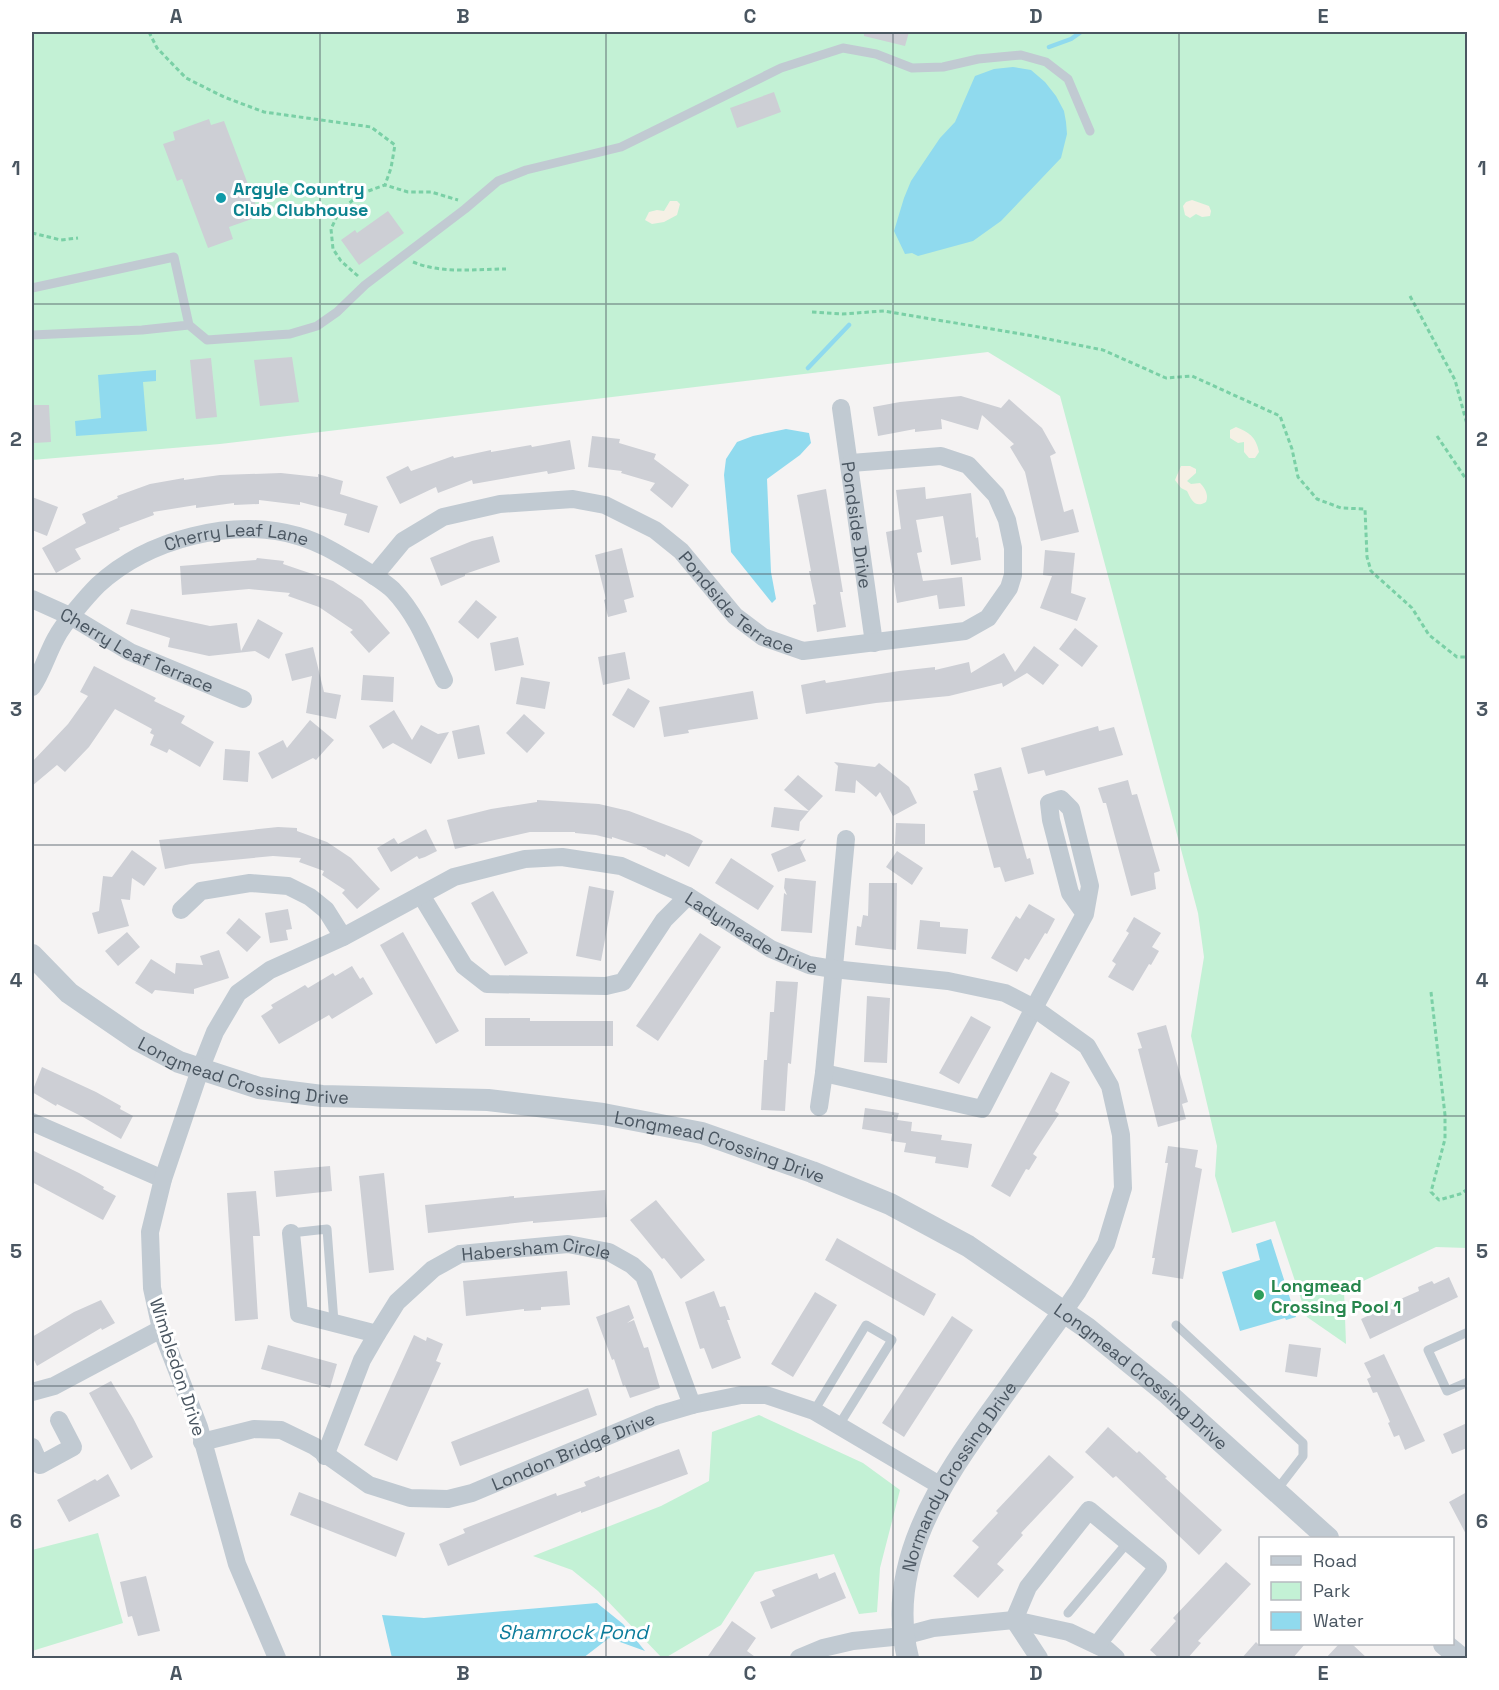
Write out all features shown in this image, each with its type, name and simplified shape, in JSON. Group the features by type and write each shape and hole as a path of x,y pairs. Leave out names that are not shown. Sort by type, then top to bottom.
{"street":[{"name":"Pondside Drive","path":"842,408 874,642"},
{"name":"Pondside Terrace","path":"374,576 403,541 443,517 500,504 573,499 605,504 655,530 681,551 735,616 762,637 803,651 965,631 988,618 1009,588 1013,575 1013,548 1006,520 996,495 968,465 941,456 851,464"},
{"name":"Cherry Leaf Lane","path":"32,687 57,636 98,585 137,557 179,540 222,531 266,531 298,536 330,548 374,576 391,588 413,614 444,680"},
{"name":"Cherry Leaf Terrace","path":"32,599 72,617 130,652 243,699"},
{"path":"824,1074 982,1109 1085,914 1090,886 1071,809 1061,799 1049,803 1051,820 1070,893 1085,914"},
{"path":"819,1107 846,839"},
{"name":"Ladymeade Drive","path":"200,1070 215,1032 238,993 270,970 343,937 454,877 525,858 562,857 621,866 688,896 771,949 809,965 948,981 1005,993 1034,1008 1087,1046 1110,1086 1121,1135 1123,1188 1106,1244 1064,1311"},
{"path":"181,910 201,891 250,883 288,886 310,897 326,910 343,937"},
{"path":"421,895 464,966 487,984 606,986 623,982 664,920 688,896"},
{"name":"Longmead Crossing Drive","path":"32,955 69,993 136,1039 200,1070 259,1088 322,1096 488,1100 603,1114 702,1133 812,1172 890,1204 968,1246 1064,1311 1168,1394 1326,1537"},
{"name":"Wimbledon Drive","path":"200,1070 163,1179 150,1232 152,1288 161,1329 202,1442 237,1564 277,1659"},
{"path":"32,1122 163,1179"},
{"path":"291,1233 299,1314 377,1334"},
{"name":"Habersham Circle","path":"325,1456 362,1360 397,1302 433,1269 460,1254 568,1244 609,1252 632,1265 644,1276 692,1405"},
{"name":"Normandy Crossing Drive","path":"908,1659 903,1636 902,1601 911,1552 925,1516 960,1455 1064,1311"},
{"path":"32,1392 54,1386 161,1329"},
{"name":"London Bridge Drive","path":"202,1442 254,1429 281,1430 314,1446 369,1485 410,1498 448,1499 472,1493 658,1415 741,1395 766,1395 814,1411 941,1486"},
{"path":"32,1447 40,1465 74,1447 59,1420"},
{"path":"1014,1620 1028,1587 1089,1510 1158,1567 1097,1645"},
{"path":"1014,1620 1039,1659"},
{"path":"800,1659 823,1647 853,1641 903,1636 933,1628 1014,1620 1069,1632 1107,1650 1116,1659"},
{"path":"1445,1645 1461,1659"}],"lane":[{"path":"32,288 174,257 189,325 207,340 290,334 317,326 337,312 365,285 498,181 526,170 621,147 781,68 843,48 876,54 912,68 943,67 978,58 1021,55 1046,62 1068,79 1090,131"},
{"path":"32,335 142,330 189,325"},
{"path":"291,1233 327,1229 334,1322"},
{"path":"814,1411 866,1325 892,1340 839,1425"},
{"path":"1176,1325 1303,1443 1303,1456 1276,1491"},
{"path":"1467,1332 1428,1350 1447,1391 1467,1382"},
{"path":"1068,1613 1128,1542"}],"path":[{"path":"149,32 157,48 186,78 224,97 264,112 371,127 395,145 385,185"},
{"path":"365,285 355,272 341,261 333,249 331,229 339,212 360,194 385,185 408,192 431,192 458,200 465,209"},
{"path":"32,233 61,240 78,238"},
{"path":"400,257 425,267 451,270 506,269"},
{"path":"1410,296 1455,380 1467,428"},
{"path":"812,312 842,314 884,311 1103,350 1166,378 1192,376 1280,416 1292,449 1298,477 1317,499 1341,508 1365,509 1367,557 1371,571 1412,608 1429,635 1457,657 1467,657"},
{"path":"1437,436 1467,482"},
{"path":"1431,992 1445,1115 1445,1139 1431,1192 1439,1200 1460,1194 1467,1189"}],"green space":[{"path":"32,32 1467,32 1467,1248 1436,1247 1344,1290 1346,1344 1307,1317 1275,1221 1232,1233 1215,1176 1217,1146 1191,1036 1204,957 1198,913 1060,396 988,352 220,444 32,460"},
{"path":"759,1415 863,1463 900,1490 880,1568 877,1612 859,1614 834,1554 755,1572 721,1625 662,1658 598,1591 572,1570 533,1556 661,1506 709,1481 712,1432"},
{"path":"98,1533 123,1623 32,1651 32,1550"}],"sand":[{"path":"1192,200 1209,206 1210,216 1202,217 1196,214 1190,218 1185,215 1183,206"},
{"path":"670,201 677,201 680,204 677,215 664,222 652,224 645,220 649,212 664,211"},
{"path":"1236,427 1254,439 1259,452 1255,458 1249,458 1244,452 1244,442 1238,443 1230,438 1230,430"},
{"path":"1181,466 1196,469 1196,473 1187,481 1191,484 1200,483 1202,485 1207,494 1206,502 1196,504 1175,480"}],"water":[{"path":"1013,67 1031,70 1045,82 1064,111 1067,134 1061,158 1001,221 973,241 918,256 912,253 905,254 894,231 911,181 940,138 955,122 975,76 994,69"},
{"path":"156,370 156,381 143,382 147,431 76,436 75,421 101,418 98,375"},
{"path":"786,429 809,433 811,443 800,455 767,479 771,572 776,599 772,603 731,552 724,475 726,459 737,442"},
{"name":"Longmead Crossing Pool 1","path":"1271,1239 1296,1317 1240,1331 1222,1272 1260,1260 1256,1244"},
{"name":"Shamrock Pond","path":"597,1603 623,1624 645,1651 609,1638 583,1658 392,1658 382,1615 424,1618"}],"building":[{"path":"864,32 909,32 905,46 864,36"},
{"path":"774,92 781,112 737,128 730,108"},
{"name":"Argyle Country Club Clubhouse","path":"209,119 211,125 224,121 260,216 229,227 233,239 208,248 182,179 177,181 163,144 175,140 173,132"},
{"path":"388,211 404,233 359,265 341,240 355,230 357,233"},
{"path":"292,357 299,402 260,406 254,360"},
{"path":"211,358 217,417 196,419 190,360"},
{"path":"961,396 1001,408 1009,399 1042,428 1056,453 1050,456 1064,512 1073,509 1079,532 1041,541 1025,472 1010,447 1014,444 982,415 978,430 941,419 942,429 915,432 915,429 878,436 873,407"},
{"path":"32,405 49,405 51,442 34,443"},
{"path":"592,436 620,439 619,443 656,454 654,459 689,485 672,508 650,490 655,483 621,473 622,471 588,467"},
{"path":"570,440 575,469 548,474 547,471 473,484 472,480 438,493 436,487 400,504 386,477 408,466 411,471 453,456 454,458 491,450 491,452 531,445 532,447"},
{"path":"281,473 318,477 318,474 343,481 340,494 378,506 369,533 344,525 347,514 300,502 300,505 259,500 259,504 234,505 234,503 196,508 196,505 153,512 154,515 119,528 120,530 75,549 81,559 56,573 42,548 86,523 82,514 118,498 117,496 150,484 184,478 184,480 220,475"},
{"path":"925,487 926,499 971,493 981,560 951,565 943,516 916,520 922,552 917,553 923,581 962,577 965,606 939,609 937,595 897,603 886,532 901,529 896,490"},
{"path":"826,489 843,592 840,592 846,627 817,632 813,605 816,604 797,495"},
{"path":"32,497 58,507 47,536 32,530"},
{"path":"493,536 500,562 465,574 441,586 430,558 472,541"},
{"path":"622,548 634,597 624,600 627,612 608,617 595,555"},
{"path":"1045,550 1075,553 1071,593 1086,598 1077,621 1040,608 1052,576 1043,575"},
{"path":"257,558 284,561 283,564 333,581 362,600 390,633 369,653 350,632 353,630 319,607 288,596 290,593 249,589 182,595 180,566 256,560"},
{"path":"476,600 497,617 478,639 458,622"},
{"path":"131,609 210,626 237,623 241,651 258,619 283,633 269,659 255,651 209,656 168,647 170,638 126,624"},
{"path":"1075,628 1098,646 1082,667 1059,649"},
{"path":"518,637 524,665 495,671 490,643"},
{"path":"1034,646 1059,665 1043,685 1027,673 1003,687 1002,683 949,696 876,703 806,714 801,685 899,671 935,667 935,670 969,662 971,673 1004,653 1015,672"},
{"path":"313,647 324,692 341,695 336,719 306,713 312,676 292,681 285,654"},
{"path":"625,652 630,679 603,685 598,657"},
{"path":"94,666 156,698 154,701 185,716 181,723 214,742 200,767 169,749 167,753 150,745 154,735 150,733 152,729 115,709 89,747 65,772 57,765 32,786 32,762 68,724 88,696 80,692"},
{"path":"363,675 394,677 393,702 361,700"},
{"path":"521,677 550,682 545,709 516,704"},
{"path":"628,688 650,701 634,728 612,715"},
{"path":"753,691 758,719 688,730 689,733 664,737 659,707"},
{"path":"394,710 412,740 421,725 438,734 449,732 431,764 393,743 383,749 369,726"},
{"path":"524,714 545,733 527,753 506,733"},
{"path":"310,720 334,740 316,760 313,758 272,779 258,753 283,740 287,748"},
{"path":"479,725 485,754 458,759 452,731"},
{"path":"1098,726 1099,731 1114,727 1123,755 1046,776 1044,770 1028,774 1021,748"},
{"path":"225,749 250,751 248,782 223,780"},
{"path":"834,762 875,767 879,763 909,787 917,803 893,816 880,792 876,797 856,780 855,793 835,791 838,766"},
{"path":"1001,767 1027,859 1030,858 1034,874 1005,882 1000,867 994,868 973,791 978,790 974,774"},
{"path":"798,775 823,796 809,811 784,790"},
{"path":"1128,780 1132,795 1137,794 1160,871 1154,873 1156,889 1131,896 1106,803 1103,803 1098,788"},
{"path":"537,800 599,804 629,811 703,841 689,867 666,854 665,857 647,848 612,837 612,839 575,832 530,832 455,849 447,820 491,809 537,802"},
{"path":"774,807 809,811 800,822 799,831 771,827"},
{"path":"896,823 925,824 925,844 895,844"},
{"path":"278,827 297,828 297,831 327,842 351,858 380,889 357,909 342,893 345,890 322,875 324,871 299,862 301,858 273,856 191,864 165,869 159,840"},
{"path":"426,829 437,851 419,859 417,856 391,872 377,848 394,838 398,844"},
{"path":"806,839 800,848 806,861 778,872 771,854"},
{"path":"132,850 157,868 144,886 132,878 130,900 121,899 129,926 98,934 92,913 99,911 103,876 112,877"},
{"path":"897,851 923,868 912,885 886,867"},
{"path":"731,858 774,886 758,910 715,883"},
{"path":"785,878 816,881 812,933 781,931 784,893 787,895 784,888"},
{"path":"869,883 897,883 896,950 855,945 857,926 861,927 863,915 868,916"},
{"path":"589,886 614,891 601,961 576,956"},
{"path":"493,891 528,953 505,966 471,903"},
{"path":"1029,904 1055,919 1029,960 1025,958 1017,972 991,958 1016,916 1020,919"},
{"path":"288,909 292,929 286,930 288,940 270,943 265,913"},
{"path":"1134,917 1161,933 1152,947 1159,951 1133,991 1108,977 1116,964 1112,961 1129,933 1126,931"},
{"path":"239,918 261,937 247,952 226,933"},
{"path":"920,920 940,922 940,927 968,929 966,954 917,949"},
{"path":"127,932 140,947 118,966 105,951"},
{"path":"403,932 459,1031 436,1044 380,945"},
{"path":"700,933 721,947 658,1041 636,1026"},
{"path":"219,950 229,978 194,989 194,994 155,990 152,994 135,983 151,959 175,974 176,963 203,965 200,956"},
{"path":"352,966 360,979 363,977 373,994 332,1019 329,1015 279,1044 261,1016 273,1008 271,1005 305,985 308,988 333,973 335,976"},
{"path":"776,981 798,982 791,1064 788,1063 785,1111 761,1110 764,1060 767,1060 770,1012 774,1012"},
{"path":"867,996 890,998 887,1063 864,1062"},
{"path":"971,1016 991,1027 959,1084 939,1073"},
{"path":"485,1018 530,1018 530,1021 613,1021 613,1046 485,1046"},
{"path":"1166,1025 1188,1102 1182,1104 1186,1119 1158,1127 1138,1049 1142,1048 1137,1033"},
{"path":"42,1067 96,1092 121,1106 120,1109 133,1116 121,1139 32,1092"},
{"path":"1051,1072 1070,1082 1055,1111 1059,1114 1033,1154 1037,1157 1029,1170 1026,1169 1010,1197 991,1186"},
{"path":"865,1108 899,1113 897,1120 912,1122 911,1131 942,1135 941,1140 972,1144 968,1168 935,1163 936,1157 904,1152 906,1143 891,1141 892,1134 862,1129"},
{"path":"1168,1146 1198,1150 1195,1167 1202,1169 1183,1279 1152,1274 1155,1258 1152,1258 1168,1163 1165,1163"},
{"path":"32,1150 79,1173 116,1196 103,1220 32,1182"},
{"path":"330,1166 332,1191 276,1197 274,1171"},
{"path":"384,1173 394,1270 369,1273 359,1176"},
{"path":"605,1190 607,1217 533,1223 533,1221 428,1233 425,1205"},
{"path":"256,1191 260,1236 253,1236 258,1319 235,1321 227,1193"},
{"path":"656,1200 705,1260 681,1279 630,1220"},
{"path":"837,1238 936,1294 924,1316 825,1260"},
{"path":"567,1271 570,1305 541,1307 541,1310 524,1311 524,1309 466,1316 463,1281"},
{"path":"1449,1277 1458,1297 1370,1339 1361,1319 1376,1312 1374,1308 1419,1291 1418,1287 1432,1281 1434,1284"},
{"path":"714,1291 720,1307 725,1306 730,1320 727,1320 741,1358 712,1369 704,1348 700,1349 685,1302"},
{"path":"815,1292 837,1305 793,1377 771,1364"},
{"path":"101,1300 115,1323 102,1330 101,1328 37,1366 32,1356 32,1337 74,1312"},
{"path":"629,1305 634,1318 627,1323 634,1320 644,1348 648,1347 660,1388 630,1398 625,1385 623,1386 614,1359 612,1360 596,1317"},
{"path":"952,1316 973,1330 904,1437 882,1423"},
{"path":"414,1335 426,1341 427,1337 443,1344 436,1361 441,1363 397,1461 364,1445"},
{"path":"1289,1344 1321,1348 1317,1377 1285,1372"},
{"path":"268,1345 337,1364 330,1388 261,1369"},
{"path":"1384,1354 1425,1441 1405,1450 1399,1435 1394,1437 1377,1392 1373,1393 1367,1379 1371,1377 1364,1363"},
{"path":"111,1381 153,1457 131,1470 89,1393"},
{"path":"588,1388 597,1415 460,1466 451,1442"},
{"path":"1467,1423 1467,1448 1452,1454 1443,1434"},
{"path":"1108,1427 1137,1453 1139,1451 1222,1530 1199,1555 1116,1476 1113,1478 1085,1452"},
{"path":"679,1449 688,1474 581,1513 581,1511 448,1566 439,1544 465,1533 463,1529 556,1493 557,1496 586,1486 584,1482 599,1476 600,1478"},
{"path":"1049,1455 1074,1477 1021,1533 1023,1535 997,1564 1004,1570 978,1598 953,1576 979,1547 972,1541 998,1513 996,1511"},
{"path":"108,1474 120,1496 69,1522 57,1500"},
{"path":"299,1492 405,1533 396,1557 290,1515"},
{"path":"1467,1492 1467,1536 1449,1502"},
{"path":"1226,1562 1251,1584 1198,1641 1201,1643 1187,1659 1160,1659 1150,1650 1176,1621 1173,1618"},
{"path":"835,1572 846,1598 771,1629 760,1602 775,1596 772,1590 817,1573 819,1579"},
{"path":"146,1576 160,1631 138,1636 132,1616 128,1617 120,1582"},
{"path":"732,1621 756,1638 747,1651 758,1659 706,1659"},
{"path":"1256,1642 1259,1645 1304,1645 1292,1659 1241,1659"},
{"path":"1338,1645 1353,1645 1368,1659 1325,1659"}],"waterway":[{"path":"1049,47 1071,39 1081,32"},
{"path":"808,368 849,325"}],"place":[{"name":"Argyle Country Club Clubhouse","path":"221,198"},
{"name":"Longmead Crossing Pool 1","path":"1259,1295"}]}
